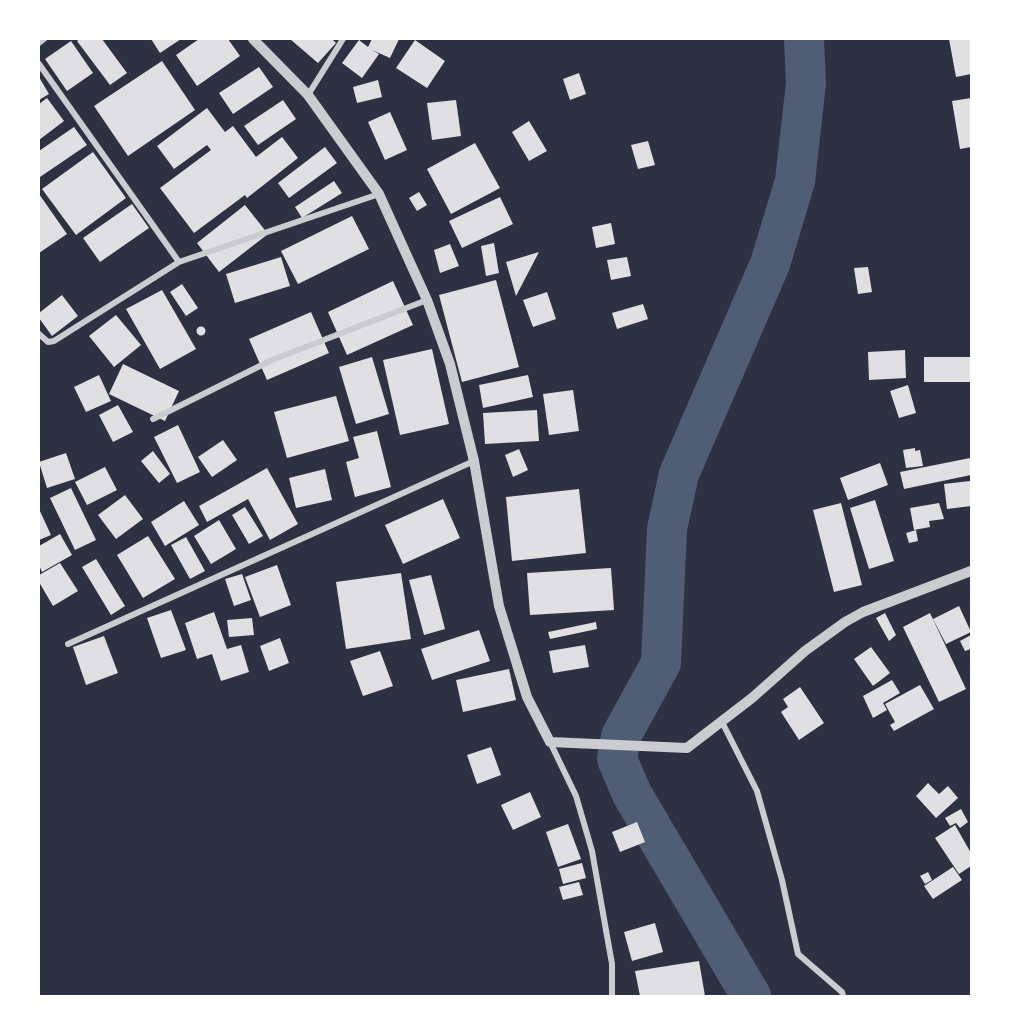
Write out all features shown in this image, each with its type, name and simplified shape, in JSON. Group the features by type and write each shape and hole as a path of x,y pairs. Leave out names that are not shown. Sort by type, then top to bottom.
{"street":[{"path":"39,43 44,39"},
{"path":"253,39 309,95 379,194 427,300 450,364 474,461 500,606 526,697 576,796 592,851 612,964 612,996"},
{"path":"309,95 343,39"},
{"path":"39,64 179,262"},
{"path":"39,334 48,342 54,341 179,262 379,194"},
{"path":"153,419 272,360 427,300"},
{"path":"68,644 474,461"},
{"path":"550,742 687,748 805,651 845,622 873,608 971,571"},
{"path":"721,720 757,791 798,954 842,992 843,996"}],"building":[{"path":"102,39 127,73 110,85 77,41"},
{"path":"151,39 181,39 160,53"},
{"path":"199,39 228,39 240,56 197,86 176,55"},
{"path":"290,39 332,39 336,43 318,63"},
{"path":"372,39 399,39 390,58 372,50 379,54 362,78 342,63 359,40 368,47"},
{"path":"949,39 971,39 971,74 956,77"},
{"path":"415,40 445,61 427,88 396,68"},
{"path":"71,41 93,73 67,91 45,59"},
{"path":"162,61 195,110 128,156 94,106"},
{"path":"259,67 273,87 233,114 219,93"},
{"path":"579,73 586,94 570,100 563,79"},
{"path":"39,77 49,94 39,100"},
{"path":"378,80 382,97 357,103 353,87"},
{"path":"47,98 64,121 39,140 39,104"},
{"path":"971,98 971,147 960,149 952,101"},
{"path":"283,100 296,119 258,145 244,126"},
{"path":"456,100 461,136 432,140 427,103"},
{"path":"207,108 225,132 233,126 256,157 282,137 298,158 247,198 245,195 194,233 160,188 211,150 207,145 174,169 157,146"},
{"path":"390,112 407,150 385,160 368,122"},
{"path":"529,121 547,151 529,161 512,132"},
{"path":"74,127 87,145 40,177 39,151"},
{"path":"648,141 655,165 638,169 631,145"},
{"path":"475,143 500,188 451,214 427,169"},
{"path":"325,147 337,163 289,198 278,183"},
{"path":"93,152 126,198 76,235 42,189"},
{"path":"334,181 342,193 302,218 295,207"},
{"path":"419,192 427,205 417,211 409,198"},
{"path":"39,194 67,234 39,253"},
{"path":"500,197 513,224 462,248 449,221"},
{"path":"132,204 149,228 100,262 83,238"},
{"path":"245,205 268,234 219,272 197,243"},
{"path":"352,216 369,249 298,284 281,251"},
{"path":"611,223 615,244 596,248 592,227"},
{"path":"494,243 499,273 486,276 481,246"},
{"path":"450,244 459,266 440,273 434,250"},
{"path":"539,252 516,296 506,262"},
{"path":"281,257 290,286 235,303 226,274"},
{"path":"627,257 631,276 611,280 607,260"},
{"path":"868,267 872,292 858,294 854,268"},
{"path":"496,280 519,367 462,382 439,295"},
{"path":"393,281 413,325 347,355 328,312"},
{"path":"182,284 198,308 186,316 170,292"},
{"path":"162,290 196,349 160,369 126,309"},
{"path":"547,292 556,319 533,327 523,300"},
{"path":"62,295 78,316 52,336 39,318 39,313"},
{"path":"643,304 648,319 617,329 612,313"},
{"path":"311,312 329,353 267,380 249,339"},
{"path":"116,315 141,345 114,367 89,336"},
{"path":"201,327 205,331 201,335 197,331"},
{"path":"432,349 449,424 400,435 383,360"},
{"path":"905,350 906,378 869,380 868,352"},
{"path":"372,357 389,414 356,424 339,367"},
{"path":"924,357 971,357 971,382 924,382"},
{"path":"123,364 179,391 165,421 109,394"},
{"path":"99,375 111,401 86,412 74,387"},
{"path":"528,375 533,397 483,408 479,385"},
{"path":"908,385 916,413 899,418 890,391"},
{"path":"573,390 579,431 549,435 543,394"},
{"path":"336,396 349,441 287,458 274,412"},
{"path":"118,405 133,432 113,442 99,415"},
{"path":"537,410 539,441 485,444 483,413"},
{"path":"178,425 200,472 177,483 154,437"},
{"path":"377,431 391,487 355,497 346,462 359,458 353,437"},
{"path":"223,440 237,460 212,477 198,457"},
{"path":"915,448 915,451 920,450 923,466 906,468 903,450"},
{"path":"519,449 528,470 513,477 505,455"},
{"path":"153,451 170,474 159,483 141,461"},
{"path":"66,453 75,479 47,488 39,462"},
{"path":"970,458 971,475 904,489 900,472"},
{"path":"880,463 888,485 848,500 840,478"},
{"path":"105,467 117,490 87,505 75,482"},
{"path":"267,468 298,524 270,540 248,499 207,522 199,506"},
{"path":"325,469 332,500 296,508 289,478"},
{"path":"970,481 971,506 947,509 944,484"},
{"path":"71,488 96,540 75,550 50,498"},
{"path":"579,489 586,553 512,561 506,497"},
{"path":"125,495 143,519 116,539 98,515"},
{"path":"443,499 460,538 403,564 385,525"},
{"path":"875,500 894,561 869,569 850,508"},
{"path":"184,501 199,525 165,546 151,522"},
{"path":"841,503 862,585 834,592 813,510"},
{"path":"939,503 944,519 929,521 930,527 914,530 910,508"},
{"path":"245,507 263,536 249,544 232,515"},
{"path":"39,509 51,535 39,540"},
{"path":"219,520 236,549 211,564 194,536"},
{"path":"916,530 918,541 909,543 906,533"},
{"path":"60,534 72,555 42,572 39,565 39,546"},
{"path":"148,536 175,579 143,598 117,555"},
{"path":"186,537 205,571 190,579 171,545"},
{"path":"96,559 125,606 111,615 82,567"},
{"path":"60,563 78,591 53,606 39,582 39,575"},
{"path":"277,565 291,605 260,617 245,577"},
{"path":"611,568 614,610 530,615 527,573"},
{"path":"401,573 411,639 346,649 336,582"},
{"path":"242,574 251,600 234,606 225,579"},
{"path":"431,575 445,629 424,635 409,580"},
{"path":"959,606 971,632 946,644 933,619"},
{"path":"171,610 186,650 161,658 147,618"},
{"path":"214,612 227,649 241,645 249,672 221,681 212,654 197,659 185,623"},
{"path":"885,613 896,635 889,641 876,618"},
{"path":"930,613 966,689 939,702 903,627"},
{"path":"252,618 254,635 229,637 227,620"},
{"path":"596,622 597,629 550,639 548,632"},
{"path":"479,630 490,661 432,680 421,649"},
{"path":"971,635 971,649 965,651 960,641"},
{"path":"104,636 118,673 86,685 73,647"},
{"path":"280,638 289,663 269,671 260,646"},
{"path":"585,645 589,667 553,673 549,651"},
{"path":"871,647 890,673 873,686 854,659"},
{"path":"380,651 393,686 363,696 350,661"},
{"path":"509,669 516,700 463,712 456,680"},
{"path":"892,680 900,693 883,703 887,710 873,718 863,696"},
{"path":"920,685 934,709 894,731 890,725 895,722 885,704"},
{"path":"800,687 824,723 799,740 781,712 788,707 783,699"},
{"path":"491,747 501,775 477,784 467,755"},
{"path":"928,783 939,794 948,786 958,798 936,818 916,796"},
{"path":"530,792 541,817 513,830 501,805"},
{"path":"961,809 968,822 960,828 956,823 950,826 945,818"},
{"path":"637,822 645,842 620,852 612,832"},
{"path":"568,824 581,859 558,867 546,832"},
{"path":"955,825 971,853 971,866 959,874 935,838"},
{"path":"582,863 586,878 563,884 559,869"},
{"path":"953,867 962,880 933,899 924,886"},
{"path":"928,872 932,880 925,884 920,876"},
{"path":"579,882 583,895 563,900 559,887"},
{"path":"655,923 663,952 632,961 624,932"},
{"path":"699,961 705,996 640,996 635,971"}],"waterway":[{"path":"751,996 632,794 617,759 621,736 661,663 667,529 679,474 770,264 795,181 806,83 804,39"}]}
